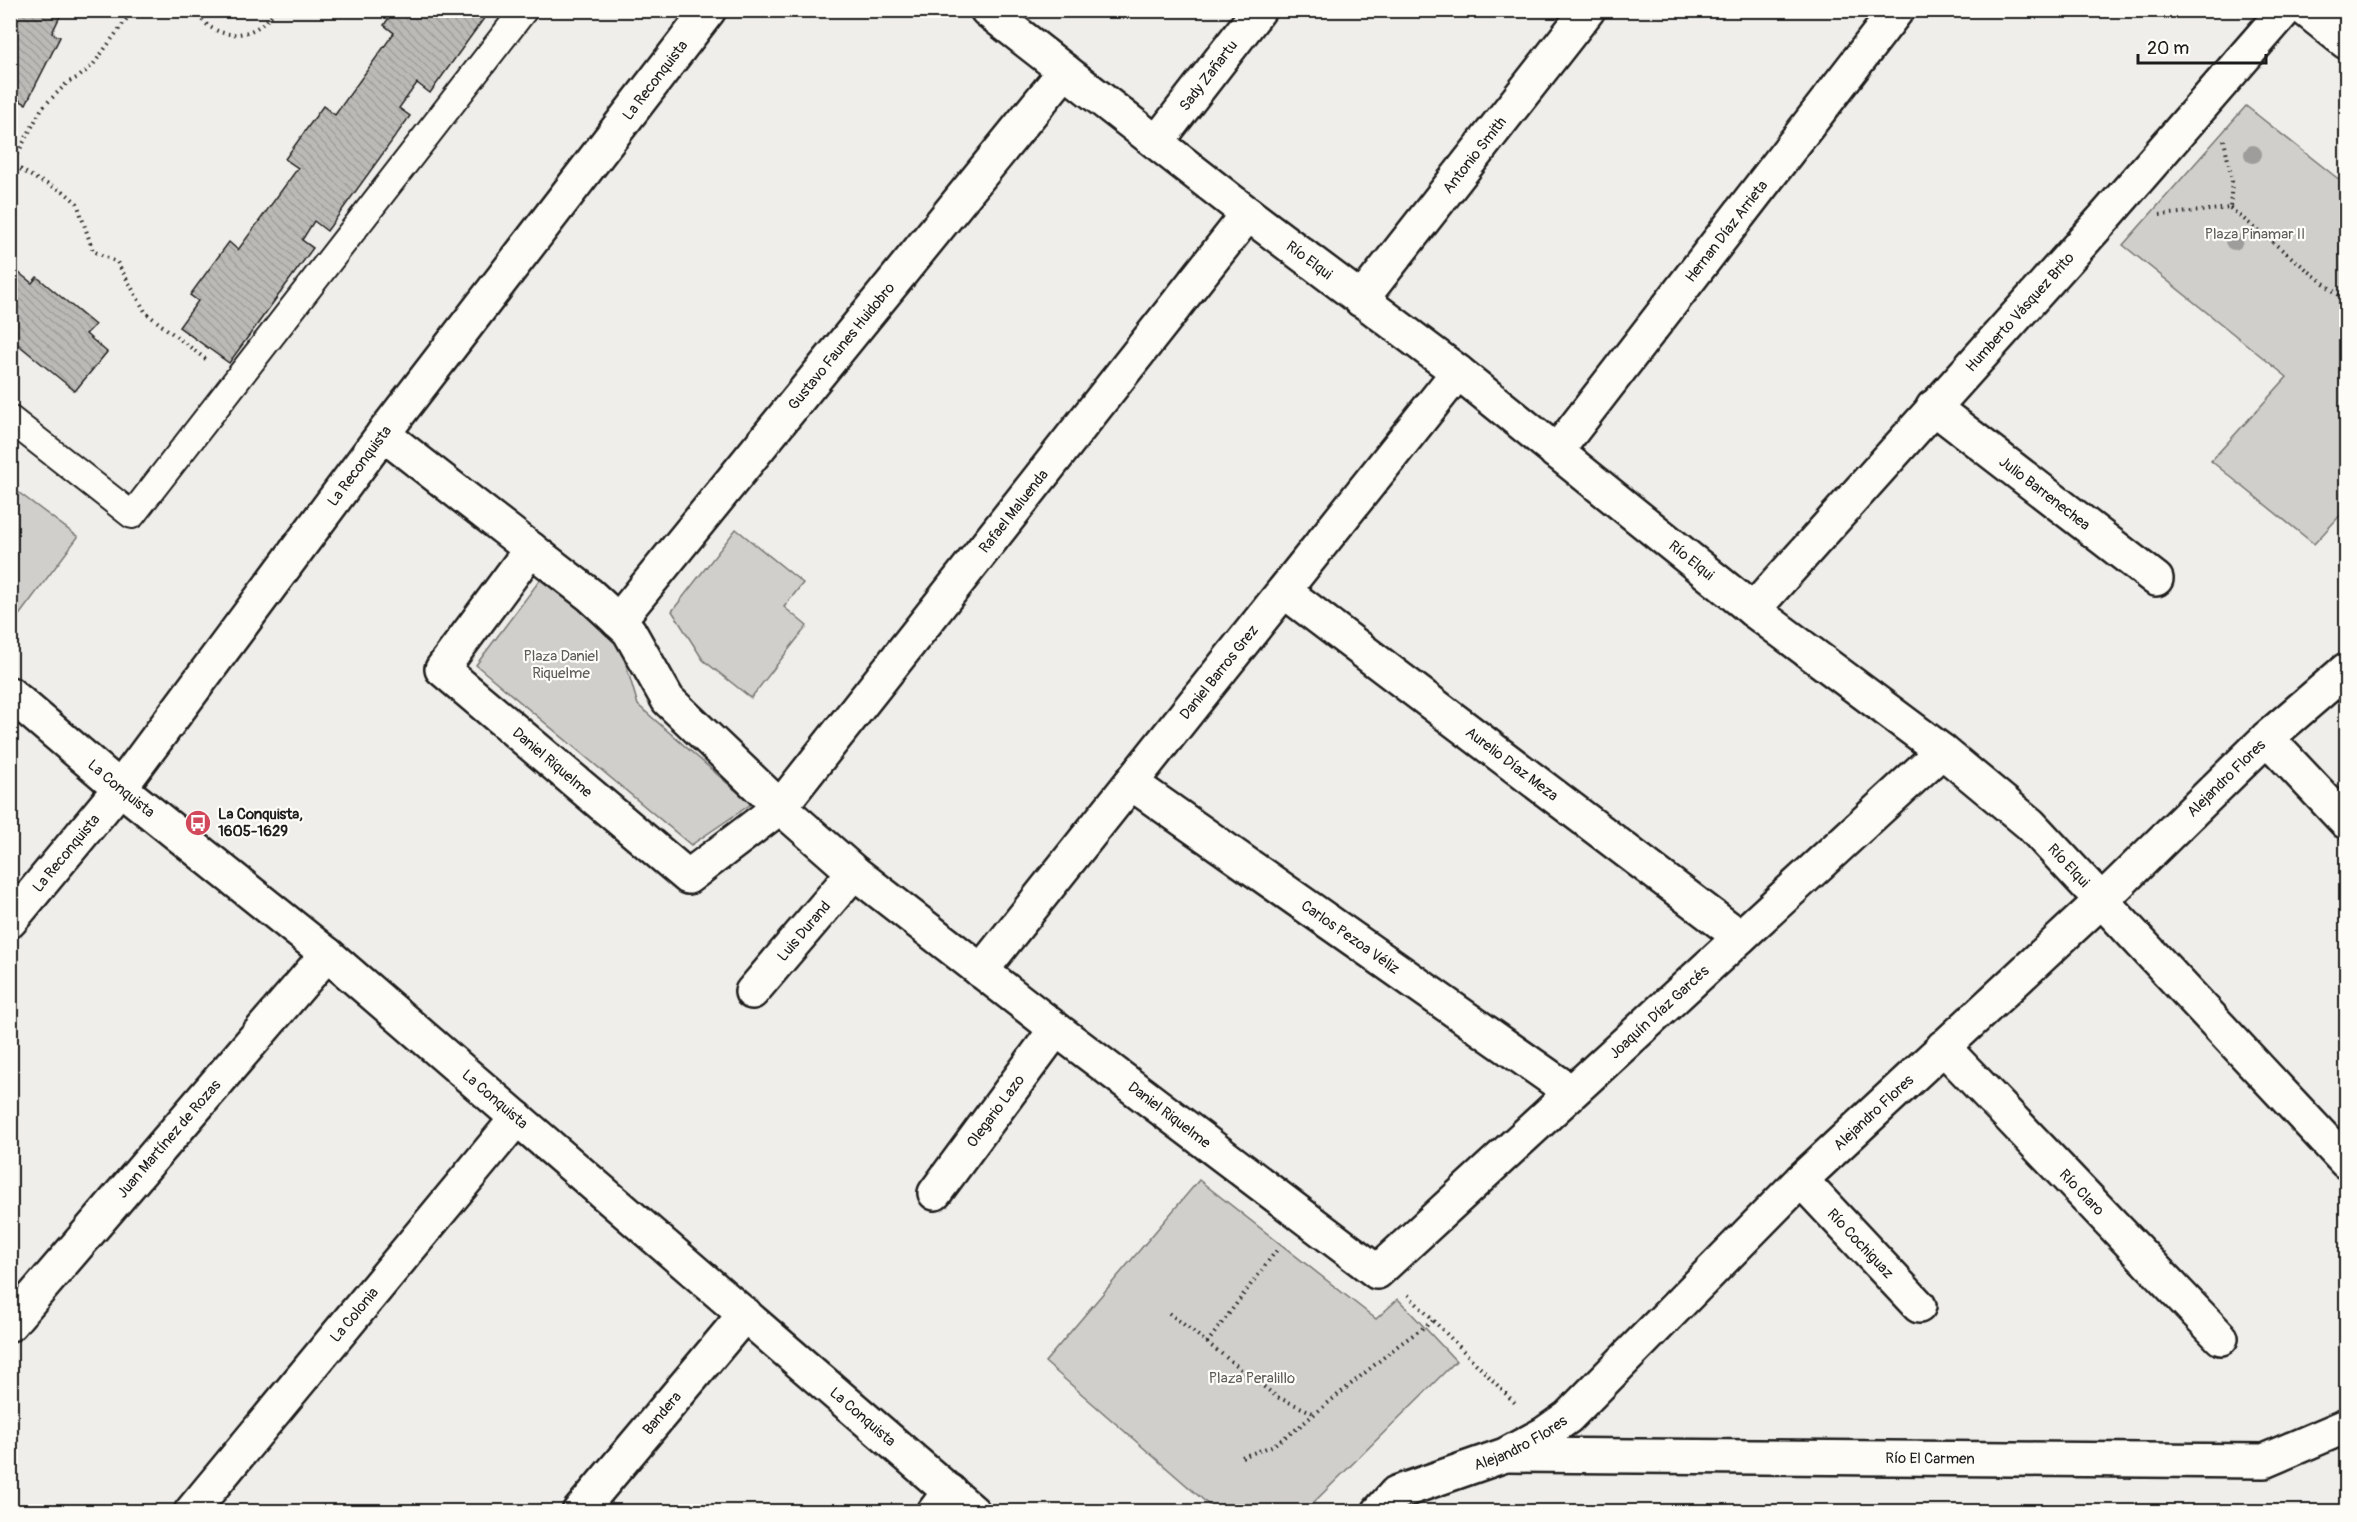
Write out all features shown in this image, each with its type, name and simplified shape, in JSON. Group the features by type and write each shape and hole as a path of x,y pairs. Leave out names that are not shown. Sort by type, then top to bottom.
{"street":[{"name":"La Reconquista","path":"10,921 120,788 383,434 709,10"},
{"name":"Río Elqui","path":"987,10 1248,214 1458,372 1753,610 1942,751 2030,824 2346,1162"},
{"name":"Sady Zañartu","path":"1157,142 1259,10"},
{"name":"Antonio Smith","path":"1361,300 1588,10"},
{"name":"Hernan Díaz Arrieta","path":"1556,452 1896,10"},
{"name":"Humberto Vásquez Brito","path":"1753,610 2105,217 2285,10"},
{"path":"2306,10 2346,42"},
{"name":"Gustavo Faunes Huidobro","path":"618,621 1065,71"},
{"name":"Rafael Maluenda","path":"780,807 1248,214"},
{"name":"Daniel Barros Grez","path":"981,971 1458,372"},
{"name":"Julio Barrenechea","path":"1933,407 2156,579"},
{"name":"Daniel Riquelme","path":"383,434 590,595 618,621 628,631 668,700 780,807 854,872 1056,1029 1377,1272"},
{"name":"Daniel Riquelme","path":"531,549 442,669 688,877 780,807"},
{"name":"Aurelio Díaz Meza","path":"1284,591 1740,937"},
{"name":"Alejandro Flores","path":"1398,1506 1505,1455 1544,1434 1568,1417 1801,1180 2102,900 2267,738 2346,670"},
{"name":"La Conquista","path":"10,694 120,788 327,954 745,1314 952,1505"},
{"path":"2267,738 2346,822"},
{"name":"Joaquín Díaz Garcés","path":"1377,1272 1942,751"},
{"name":"Carlos Pezoa Véliz","path":"1131,783 1571,1092"},
{"name":"Luis Durand","path":"752,992 854,872"},
{"name":"Juan Martínez de Rozas","path":"10,1324 327,954"},
{"name":"Olegario Lazo","path":"935,1193 1056,1029"},
{"name":"Río Claro","path":"1943,1047 2221,1338"},
{"name":"La Colonia","path":"191,1512 517,1118"},
{"name":"Río Cochiguaz","path":"1801,1180 1919,1306"},
{"name":"Bandera","path":"579,1512 745,1314"},
{"name":"Río El Carmen","path":"1505,1455 2264,1461 2346,1426"}],"lane":[{"path":"10,419 132,515 524,10"}],"path":[{"path":"133,10 93,65 67,83 42,108 11,163 38,180 63,190 77,203 93,251 117,262 146,313 235,382"},
{"path":"195,10 202,21 218,33 238,35 257,29 272,15 274,10"},
{"path":"2213,92 2232,181 2230,208"},
{"path":"2105,217 2194,213 2230,208 2346,301"},
{"path":"1207,1343 1304,1216"},
{"path":"1377,1272 1403,1290 1544,1434"},
{"path":"1169,1313 1277,1397 1316,1414"},
{"path":"1242,1457 1272,1446 1316,1414 1400,1344 1433,1321"}],"green space":[{"name":"Plaza Pinamar II","path":"2246,106 2346,185 2346,509 2314,544 2211,461 2287,377 2123,245"},
{"path":"10,486 78,537 11,626 10,626"},
{"path":"736,529 803,583 784,607 807,626 751,698 703,660 672,611"},
{"name":"Plaza Daniel Riquelme","path":"540,580 618,638 638,705 751,804 691,845 476,665"},
{"name":"Plaza Peralillo","path":"1199,1180 1376,1319 1398,1299 1456,1361 1305,1511 1216,1511 1045,1362"}],"building":[{"path":"10,10 63,10 52,33 60,37 26,104 15,98 10,107"},
{"path":"394,10 490,10 430,93 417,83 399,108 410,116 327,231 314,221 302,240 313,248 229,363 179,327 198,301 190,295 229,242 238,250 298,168 285,159 323,106 335,115 394,33 384,25"},
{"path":"10,266 32,283 37,277 95,325 86,334 107,352 75,391 10,338"}],"place":[{"name":"La Conquista, 1605-1629","path":"198,823"}]}
